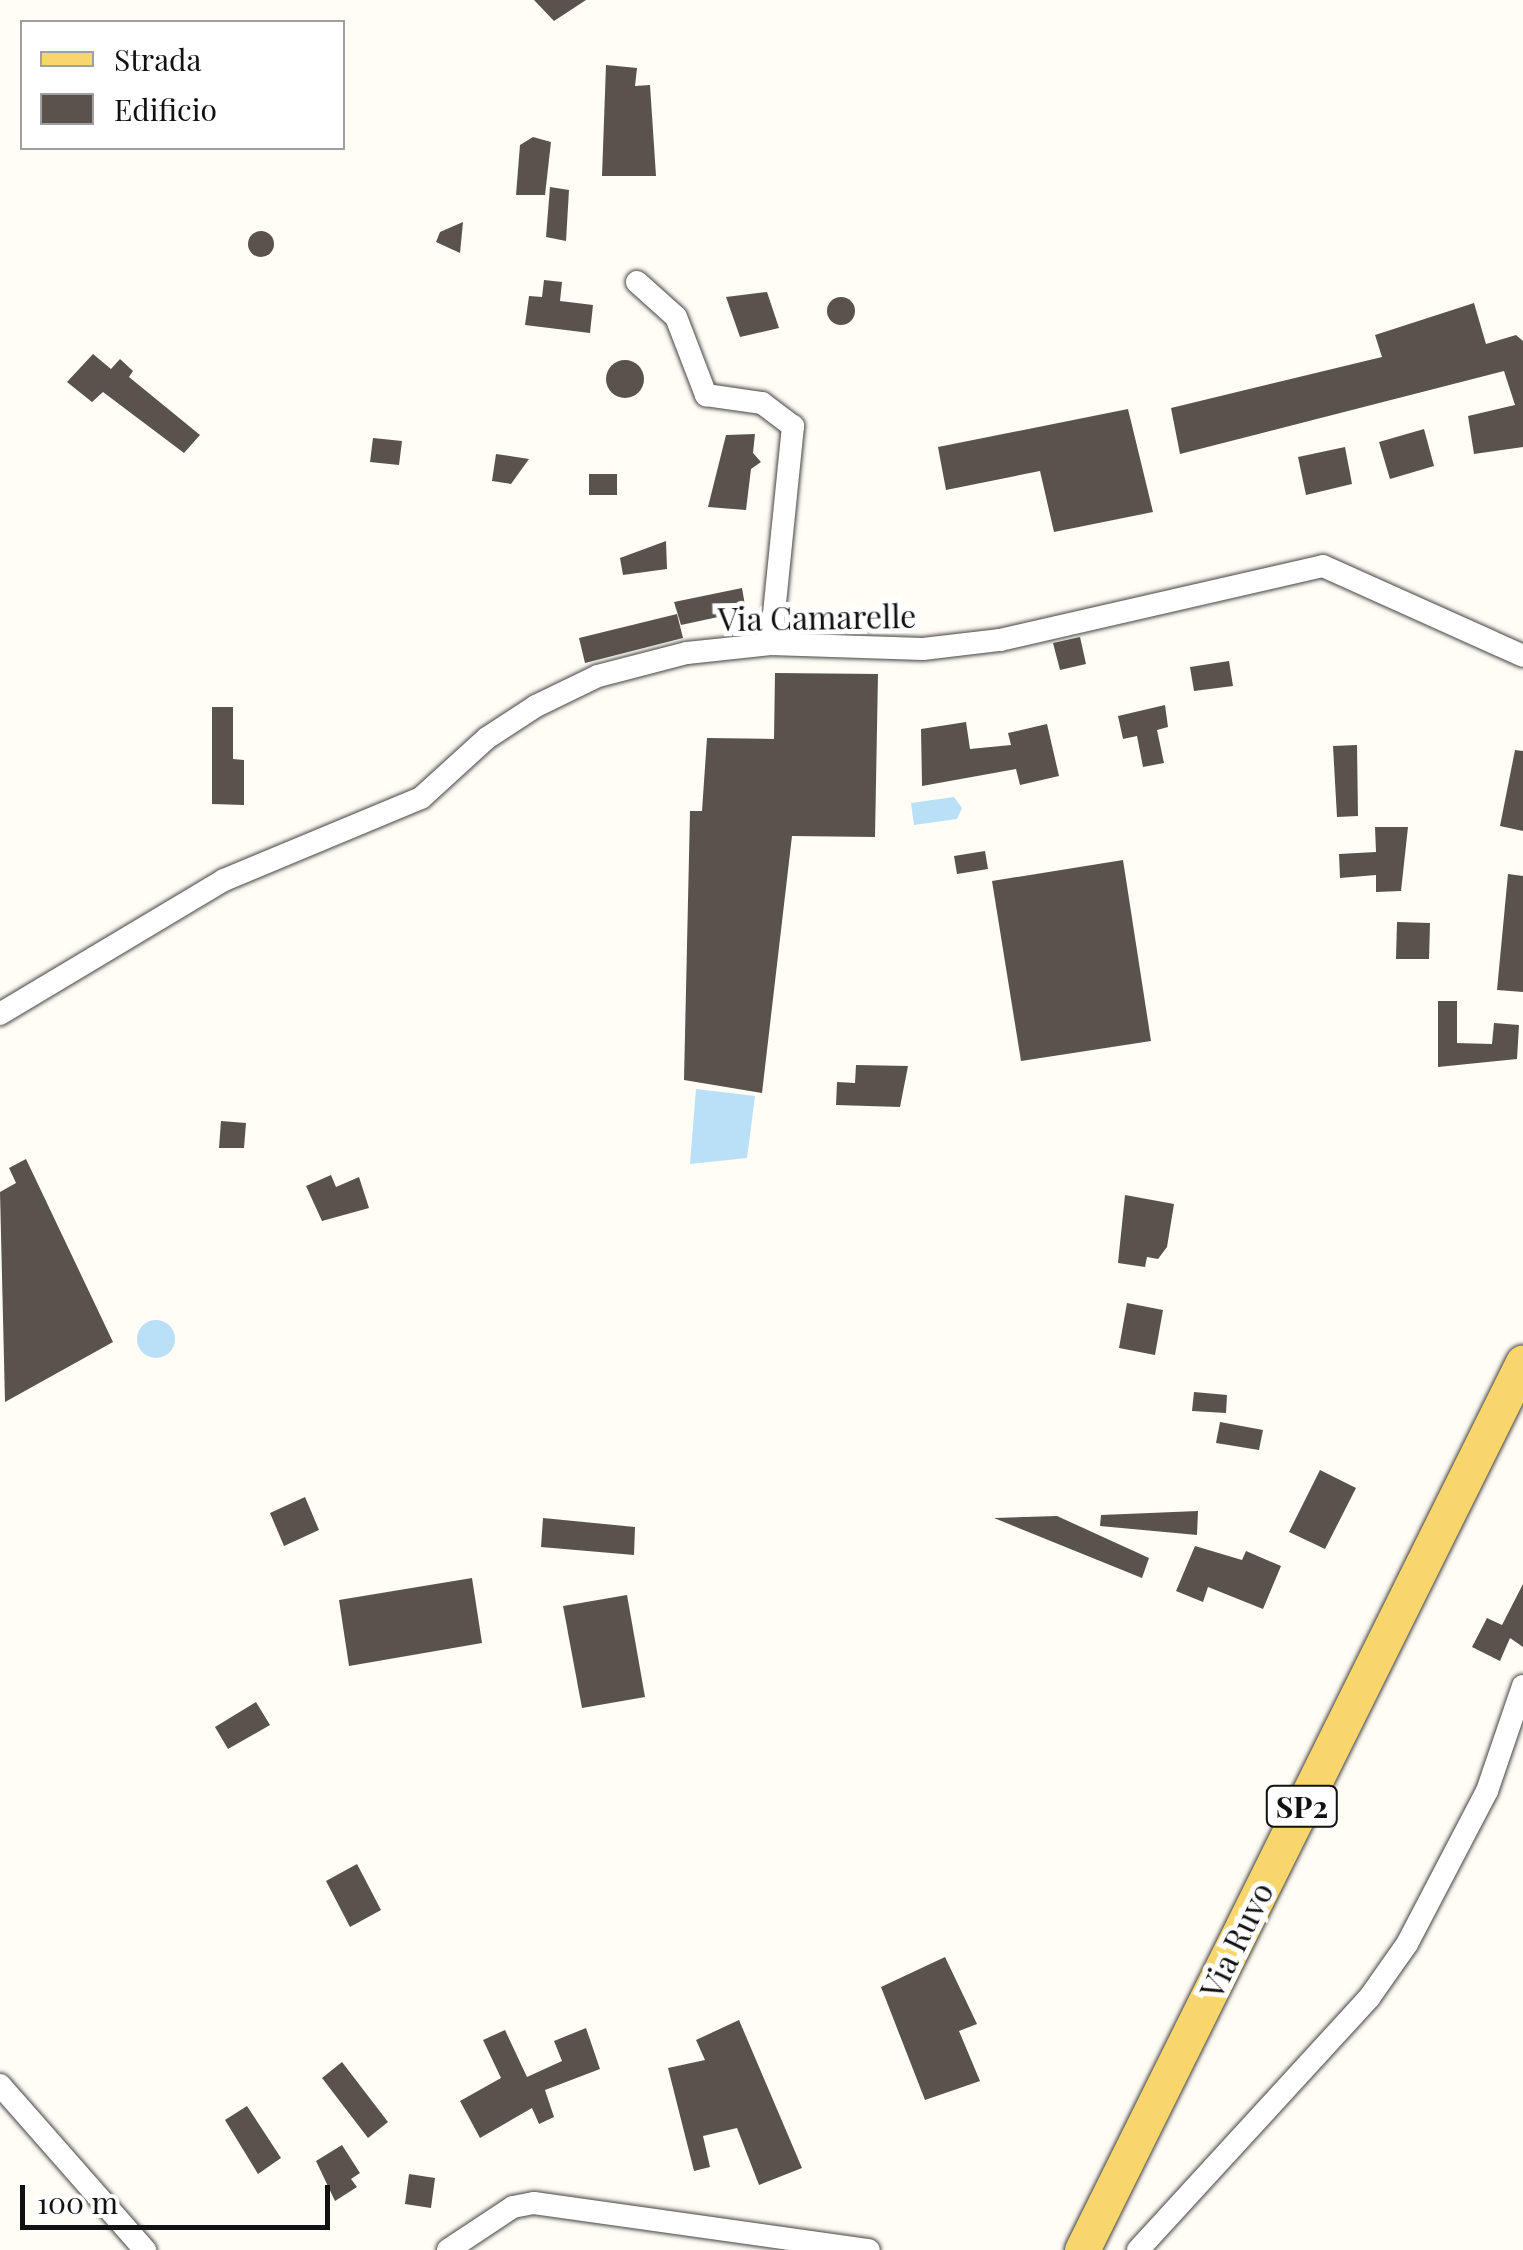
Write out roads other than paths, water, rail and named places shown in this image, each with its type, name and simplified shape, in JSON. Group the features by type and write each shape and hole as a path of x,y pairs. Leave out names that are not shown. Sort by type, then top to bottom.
{"main road":[{"name":"Via Ruvo","path":"1082,2250 1523,1362"}],"street":[{"path":"637,282 676,317 706,395 762,403 793,426 771,644"},
{"name":"Via Camarelle","path":"0,1014 224,880 406,806 487,738 598,676 686,653 771,644 923,649 1000,640 1323,566 1523,656"},
{"path":"1138,2250 1370,1998 1408,1944 1487,1791 1523,1686"},
{"path":"0,2085 144,2250"},
{"path":"448,2250 513,2207 534,2203 868,2250"}],"water":[{"path":"954,797 962,808 957,819 914,825 911,803"},
{"path":"696,1089 755,1096 747,1158 690,1164"},
{"path":"156,1320 169,1326 175,1339 169,1352 156,1358 143,1352 137,1339 143,1326"}]}
